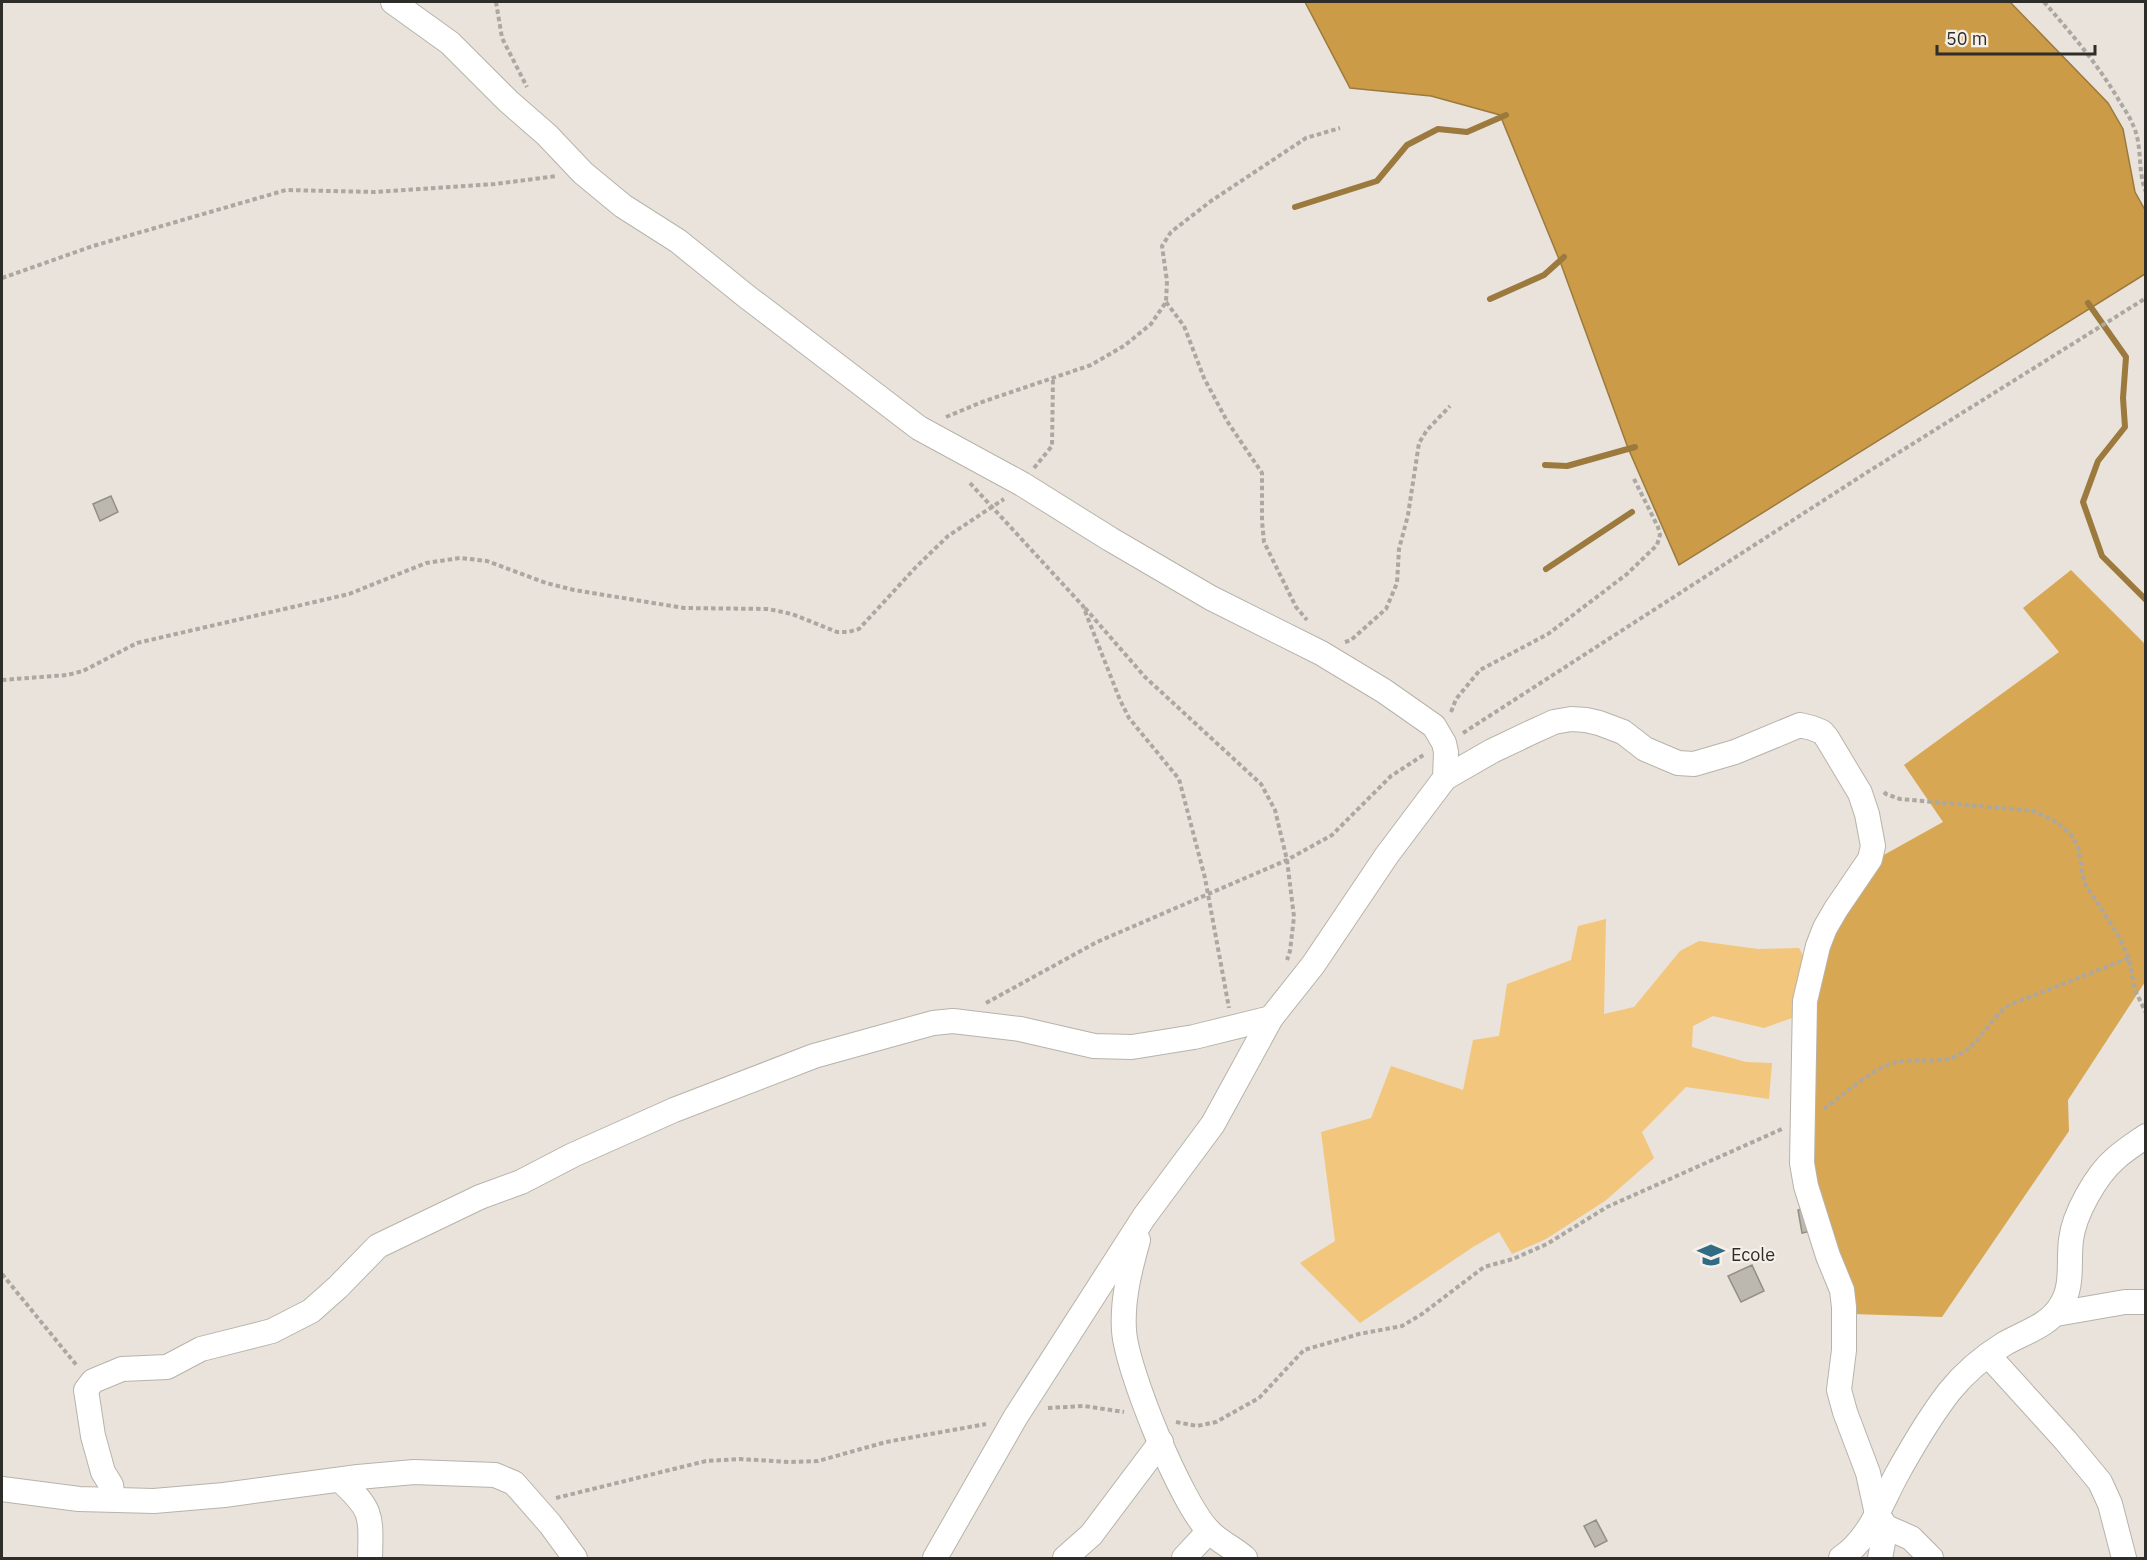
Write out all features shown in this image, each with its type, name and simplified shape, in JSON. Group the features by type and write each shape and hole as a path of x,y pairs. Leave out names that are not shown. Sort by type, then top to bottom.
{"street":[{"path":"393,2 450,43 508,101 547,135 583,173 623,206 678,241 919,428 1022,484 1211,598 1321,653 1384,691 1434,726 1444,743 1446,752 1445,778"},
{"path":"935,1558 1015,1418 1144,1217 1213,1124 1271,1018 1313,965 1387,855 1445,778 1492,751 1532,732 1554,722 1570,719 1599,723 1623,732 1645,749 1678,762 1694,764 1735,752 1800,725 1822,732 1860,793 1868,814 1873,846 1870,859 1836,909 1818,946 1805,1001 1802,1148 1804,1175 1828,1256 1842,1290 1844,1350 1839,1390 1845,1412 1868,1473 1882,1521 1911,1538 1931,1558"},
{"path":"113,1499 111,1485 103,1472 93,1436 86,1390 91,1385 104,1376 122,1369 167,1367 201,1349 272,1331 311,1311 378,1246 664,1114 814,1056 933,1023 953,1021 1020,1029 1094,1046 1132,1047 1194,1037 1271,1018"},
{"path":"1880,1558 1882,1521 1907,1456 1960,1379 1988,1355 2006,1343 2030,1332 2056,1314 2068,1290 2074,1224 2083,1204 2100,1176 2114,1159 2145,1136"},
{"path":"1144,1217 1128,1278 1124,1328 1126,1352 1150,1416 1188,1499 1209,1531 1245,1558"},
{"path":"2056,1314 2125,1302 2145,1302"},
{"path":"1988,1355 2100,1482 2113,1513 2124,1558"},
{"path":"1065,1558 1091,1535 1161,1442"},
{"path":"2,1489 79,1499 154,1502 414,1472 495,1475 514,1483 575,1558"},
{"path":"340,1480 366,1506 371,1518 370,1558"},
{"path":"1841,1558 1882,1521"},
{"path":"1184,1558 1209,1531"}],"path":[{"path":"496,2 502,38 530,93"},
{"path":"2044,2 2099,67 2133,123 2145,192"},
{"path":"2,278 93,246 286,190 374,192 495,184 583,173"},
{"path":"984,1004 1097,942 1287,860 1332,835 1391,776 1455,738 1866,473 2145,298"},
{"path":"1166,302 1184,326 1204,378 1227,421 1262,473 1264,542 1296,607 1309,622"},
{"path":"2,680 67,675 83,671 137,643 349,594 426,563 460,558 487,561 546,583 574,590 684,608 768,609 792,614 837,632 859,629 948,536 993,507 1022,484 1052,446 1053,379"},
{"path":"1321,653 1330,645 1351,640 1386,609 1397,583 1399,549 1408,514 1419,443 1427,430 1450,406"},
{"path":"1449,715 1456,699 1480,670 1548,634 1627,574 1657,545 1660,535 1658,527 1633,477"},
{"path":"1083,606 1145,677 1261,784 1275,810 1287,860 1294,917 1287,961"},
{"path":"1880,786 1886,794 1900,799 2034,811 2058,823 2072,836 2078,847 2084,882 2118,935 2129,958 2135,990 2145,1013"},
{"path":"533,1504 706,1461 740,1459 818,1461 886,1442 1015,1418 1052,1407 1084,1406 1197,1426 1216,1422 1258,1398 1304,1350 1359,1334 1402,1326 1422,1314 1484,1267 1513,1259 1547,1244 1607,1207 1818,1113 1880,1069 1896,1062 1944,1060 1958,1056 1969,1049 2001,1011 2009,1005 2129,958"},
{"path":"2,1274 62,1345 91,1385"}],"shaded area":[{"path":"1305,2 2010,2 2108,103 2123,129 2135,192 2145,210 2145,274 1679,565 1628,448 1561,264 1500,115 1431,96 1350,88"},
{"path":"2071,570 2145,644 2145,982 2068,1100 2069,1131 1942,1317 1852,1314 1820,1205 1806,1136 1810,1042 1822,948 1873,861 1943,822 1904,765 2059,652 2023,608"},
{"path":"1606,919 1604,1014 1634,1007 1680,951 1699,941 1758,949 1799,948 1817,981 1809,1012 1764,1028 1713,1016 1693,1026 1692,1047 1746,1062 1772,1063 1769,1099 1686,1087 1642,1132 1654,1158 1605,1201 1546,1239 1512,1254 1499,1232 1360,1323 1300,1263 1335,1241 1321,1132 1371,1118 1391,1066 1463,1090 1473,1040 1499,1036 1507,984 1571,960 1578,926"}],"building":[{"path":"111,496 118,512 100,521 93,504"},
{"path":"1810,1207 1815,1230 1802,1233 1798,1210"},
{"path":"1752,1265 1764,1291 1741,1302 1728,1276"},
{"path":"1596,1520 1607,1541 1595,1547 1584,1526"}],"waterway":[{"path":"1295,207 1377,181 1407,145 1438,129 1467,132 1506,115"},
{"path":"1490,299 1544,275 1564,257"},
{"path":"2088,303 2126,357 2123,398 2125,427 2098,461 2083,502 2102,556 2146,600"},
{"path":"1545,465 1567,466 1635,447"},
{"path":"1546,569 1632,512"}],"place":[{"name":"Ecole","path":"1711,1255"}]}
